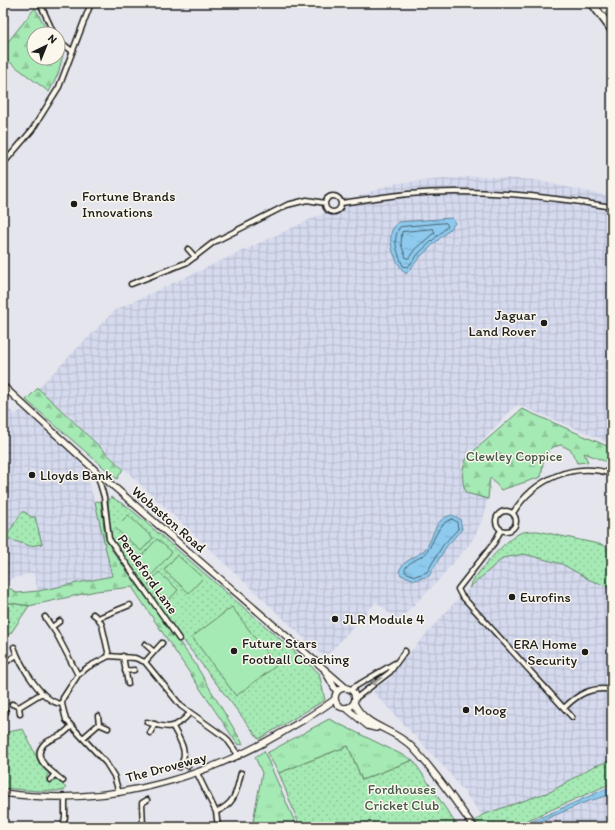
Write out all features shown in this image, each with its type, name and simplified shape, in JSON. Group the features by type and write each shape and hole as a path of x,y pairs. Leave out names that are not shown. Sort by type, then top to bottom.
{"highway":[{"path":"592,3 612,30"},
{"path":"602,3 612,16"}],"street":[{"path":"40,3 50,26"},
{"path":"3,164 22,143 59,87 91,3"},
{"path":"66,46 72,51"},
{"path":"341,203 407,194 482,192 530,195 612,207"},
{"path":"333,196 338,198 341,203 339,210 333,213 327,210 325,203 328,198 333,196"},
{"path":"131,284 177,267 195,257 214,242 287,205 307,200 325,203"},
{"path":"188,249 195,257"},
{"name":"Wobaston Road","path":"3,386 97,472 348,688"},
{"path":"513,513 538,487 563,472 582,469 612,474"},
{"name":"Pendeford Lane","path":"97,472 104,497 109,540 179,639"},
{"path":"505,511 513,513 517,520 514,528 506,532 501,530 496,523 498,515 505,511"},
{"path":"501,530 494,543 458,589 461,595 572,717"},
{"path":"98,618 130,605"},
{"path":"93,614 98,618 102,625 109,656"},
{"path":"45,617 52,627 78,676"},
{"path":"52,627 60,622"},
{"path":"145,662 162,643"},
{"path":"146,644 154,652"},
{"path":"14,647 17,655 42,693 62,704"},
{"path":"346,708 390,672 405,651"},
{"path":"4,663 17,655"},
{"path":"119,793 114,776 106,763 71,727 63,711 62,704 63,698 78,676 94,663 109,656 124,656 145,662 181,706 226,738 239,756"},
{"path":"124,656 128,684"},
{"path":"395,735 368,726 346,708 338,705 335,699 337,692 348,688 397,661"},
{"name":"Wobaston Road","path":"323,667 337,692"},
{"path":"125,671 134,670"},
{"path":"348,688 360,713 371,723 395,735 411,746 474,827"},
{"path":"564,708 588,690 612,690"},
{"path":"19,707 42,693"},
{"name":"The Droveway","path":"3,793 24,796 65,796 119,793 151,786 196,773 239,756 322,709 335,699"},
{"path":"12,704 19,707"},
{"name":"The Droveway","path":"322,709 338,705"},
{"path":"19,707 20,714"},
{"path":"147,722 173,727 190,713"},
{"path":"98,716 99,724"},
{"path":"83,738 99,724"},
{"path":"99,724 108,728"},
{"path":"150,733 155,724"},
{"path":"63,781 41,761 40,752 45,743 61,735 71,727"},
{"path":"173,727 184,750 183,762 179,766"},
{"path":"183,762 188,766"},
{"path":"196,773 216,812 218,827"},
{"path":"216,812 225,808 234,800 241,773"},
{"path":"50,780 55,774"},
{"path":"63,827 65,817 65,796"},
{"path":"142,827 142,803 148,800"}],"shaded area":[{"path":"478,176 535,180 612,197 612,441 610,443 518,405 514,407 468,456 462,466 466,493 488,499 483,519 472,541 436,583 398,621 376,602 325,658 38,388 115,310 367,193 397,183"},
{"path":"4,394 10,403 10,410 14,414 21,411 25,412 82,463 95,502 112,576 38,591 33,573 8,580 3,579 3,411 6,409 6,404 3,401"},
{"path":"524,554 562,564 590,580 612,588 612,760 592,767 552,791 482,815 446,769 373,692 377,687 388,680 402,661 454,603 479,579 503,558"},
{"path":"612,794 612,827 527,827 586,802"}],"green space":[{"path":"35,8 45,26 26,26 26,66 60,66 58,74 49,92 3,57 3,48"},
{"path":"38,388 123,469 117,479 26,400"},
{"name":"Clewley Coppice","path":"522,409 607,446 612,441 612,464 584,453 588,462 577,463 571,450 561,445 553,447 544,456 541,477 501,490 490,477 488,499 466,493 462,474 468,456"},
{"path":"111,497 128,507 319,673 325,700 259,739 183,640 111,538 108,502"},
{"path":"95,502 101,502 104,528 111,549 194,662 243,744 238,745 132,587 96,591 29,606 3,602 3,584 17,593 38,591 112,576"},
{"path":"22,512 25,512 31,517 35,517 42,544 30,546 5,538"},
{"path":"128,515 153,538 141,551 115,528"},
{"path":"526,531 538,531 603,545 612,551 612,588 590,580 562,564 524,554 503,558 469,588 484,566 507,542 520,533"},
{"path":"157,539 172,552 151,576 136,562"},
{"path":"177,555 203,578 189,593 164,570"},
{"path":"159,572 178,590 167,602 148,584"},
{"path":"3,602 29,606 11,633 3,637"},
{"name":"Future Stars Football Coaching","path":"232,607 276,666 236,696 192,637"},
{"path":"329,719 413,760 362,780 348,746 279,773 267,753"},
{"path":"23,729 39,762 49,773 46,778 50,783 56,778 66,788 64,791 38,791 3,788 3,760 6,750 3,749 3,733"},
{"name":"Fordhouses Cricket Club","path":"348,746 362,780 413,760 458,827 300,827 279,773"},
{"path":"264,751 297,827 252,827 262,773 255,757"},
{"path":"612,760 612,783 512,827 479,827 475,821 482,815 552,791 592,767"}],"water":[{"path":"452,218 455,223 452,227 421,256 406,274 396,260 391,242 392,230 398,222"},
{"path":"452,515 460,519 462,529 446,547 429,576 415,580 401,575 399,571 401,567 422,552 430,542 440,521"},
{"path":"612,786 612,794 586,802 527,827 519,827"}],"place":[{"name":"Fortune Brands Innovations","path":"74,204"},
{"name":"Jaguar Land Rover","path":"544,323"},
{"name":"Lloyds Bank","path":"32,475"},
{"name":"Eurofins","path":"512,597"},
{"name":"JLR Module 4","path":"335,619"},
{"name":"Future Stars Football Coaching","path":"234,651"},
{"name":"ERA Home Security","path":"585,652"},
{"name":"Moog","path":"466,710"}]}
